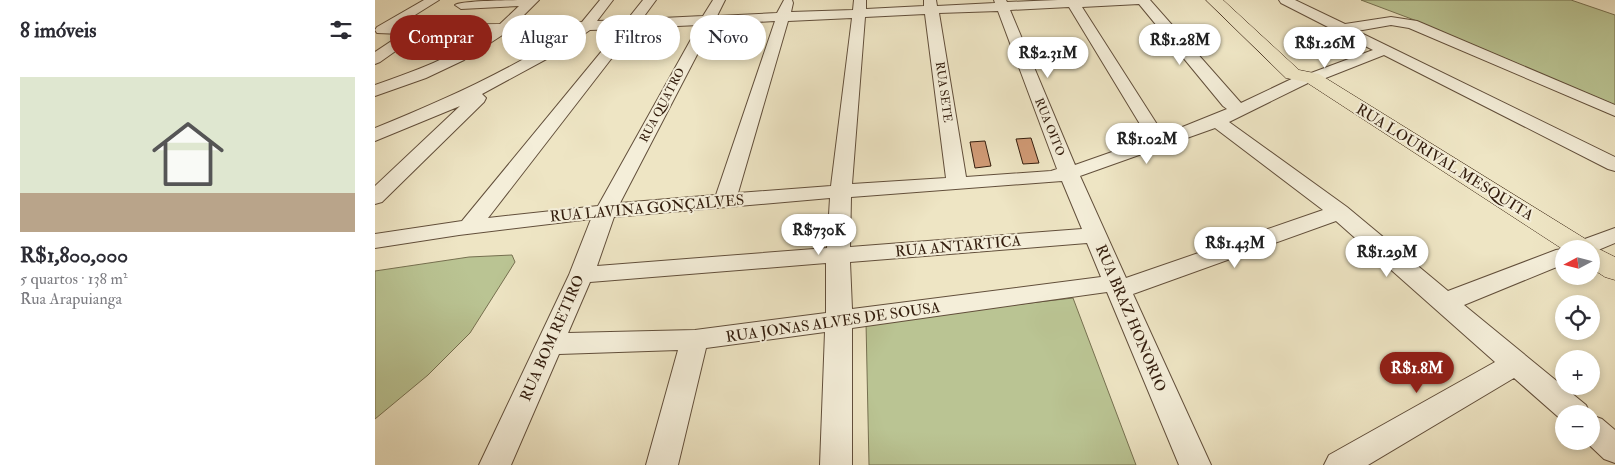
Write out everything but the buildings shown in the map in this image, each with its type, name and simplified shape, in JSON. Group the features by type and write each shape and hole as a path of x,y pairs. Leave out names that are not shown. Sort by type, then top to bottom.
{"main road":[{"path":"1214,0 1305,75"},
{"path":"1225,0 1305,75"},
{"name":"RUA LOURIVAL MESQUITA","path":"1305,75 1562,240"},
{"name":"RUA LOURIVAL MESQUITA","path":"1600,262 1615,270"}],"street":[{"path":"378,32 433,0"},
{"path":"375,135 455,102 493,83 576,36 587,26 607,0"},
{"path":"638,15 650,0"},
{"name":"RUA QUATRO","path":"711,15 719,0"},
{"path":"740,15 785,8 1141,0 1228,111 1339,212 1565,405"},
{"path":"1285,0 1615,165"},
{"path":"461,5 532,1"},
{"path":"517,15 532,1"},
{"path":"1072,2 1157,137"},
{"name":"RUA OITO","path":"1001,3 1069,171"},
{"name":"RUA SETE","path":"931,5 957,183"},
{"path":"837,465 838,256 841,192 859,6"},
{"path":"725,200 785,8"},
{"path":"1341,29 1391,21 1412,24 1615,111"},
{"path":"587,26 596,25"},
{"path":"375,91 447,63 502,29"},
{"path":"375,58 390,48"},
{"name":"RUA LAVINA GONÇALVES","path":"375,241 470,226 605,210 1055,177 1069,171 1081,170 1157,137 1228,111 1285,80 1385,50"},
{"name":"RUA QUATRO","path":"605,210 690,53"},
{"path":"470,226 602,60"},
{"path":"375,198 493,83"},
{"name":"RUA BRAZ HONORIO","path":"1069,171 1116,286 1195,465"},
{"name":"RUA BOM RETIRO","path":"495,465 581,276 605,210"},
{"name":"RUA JONAS ALVES DE SOUSA","path":"550,344 695,340 1116,286 1339,212"},
{"name":"RUA ANTARTICA","path":"581,276 1095,235"},
{"path":"1600,242 1615,235"},
{"path":"1446,302 1555,260"},
{"path":"662,465 695,340"},
{"path":"1340,465 1517,363"},
{"path":"1600,436 1615,449"}],"green space":[{"path":"1361,0 1571,0 1615,15 1615,105 1417,21"},
{"path":"512,255 515,262 470,333 428,375 375,419 375,271 469,257"},
{"path":"1073,298 1136,465 869,465 866,322"}]}
